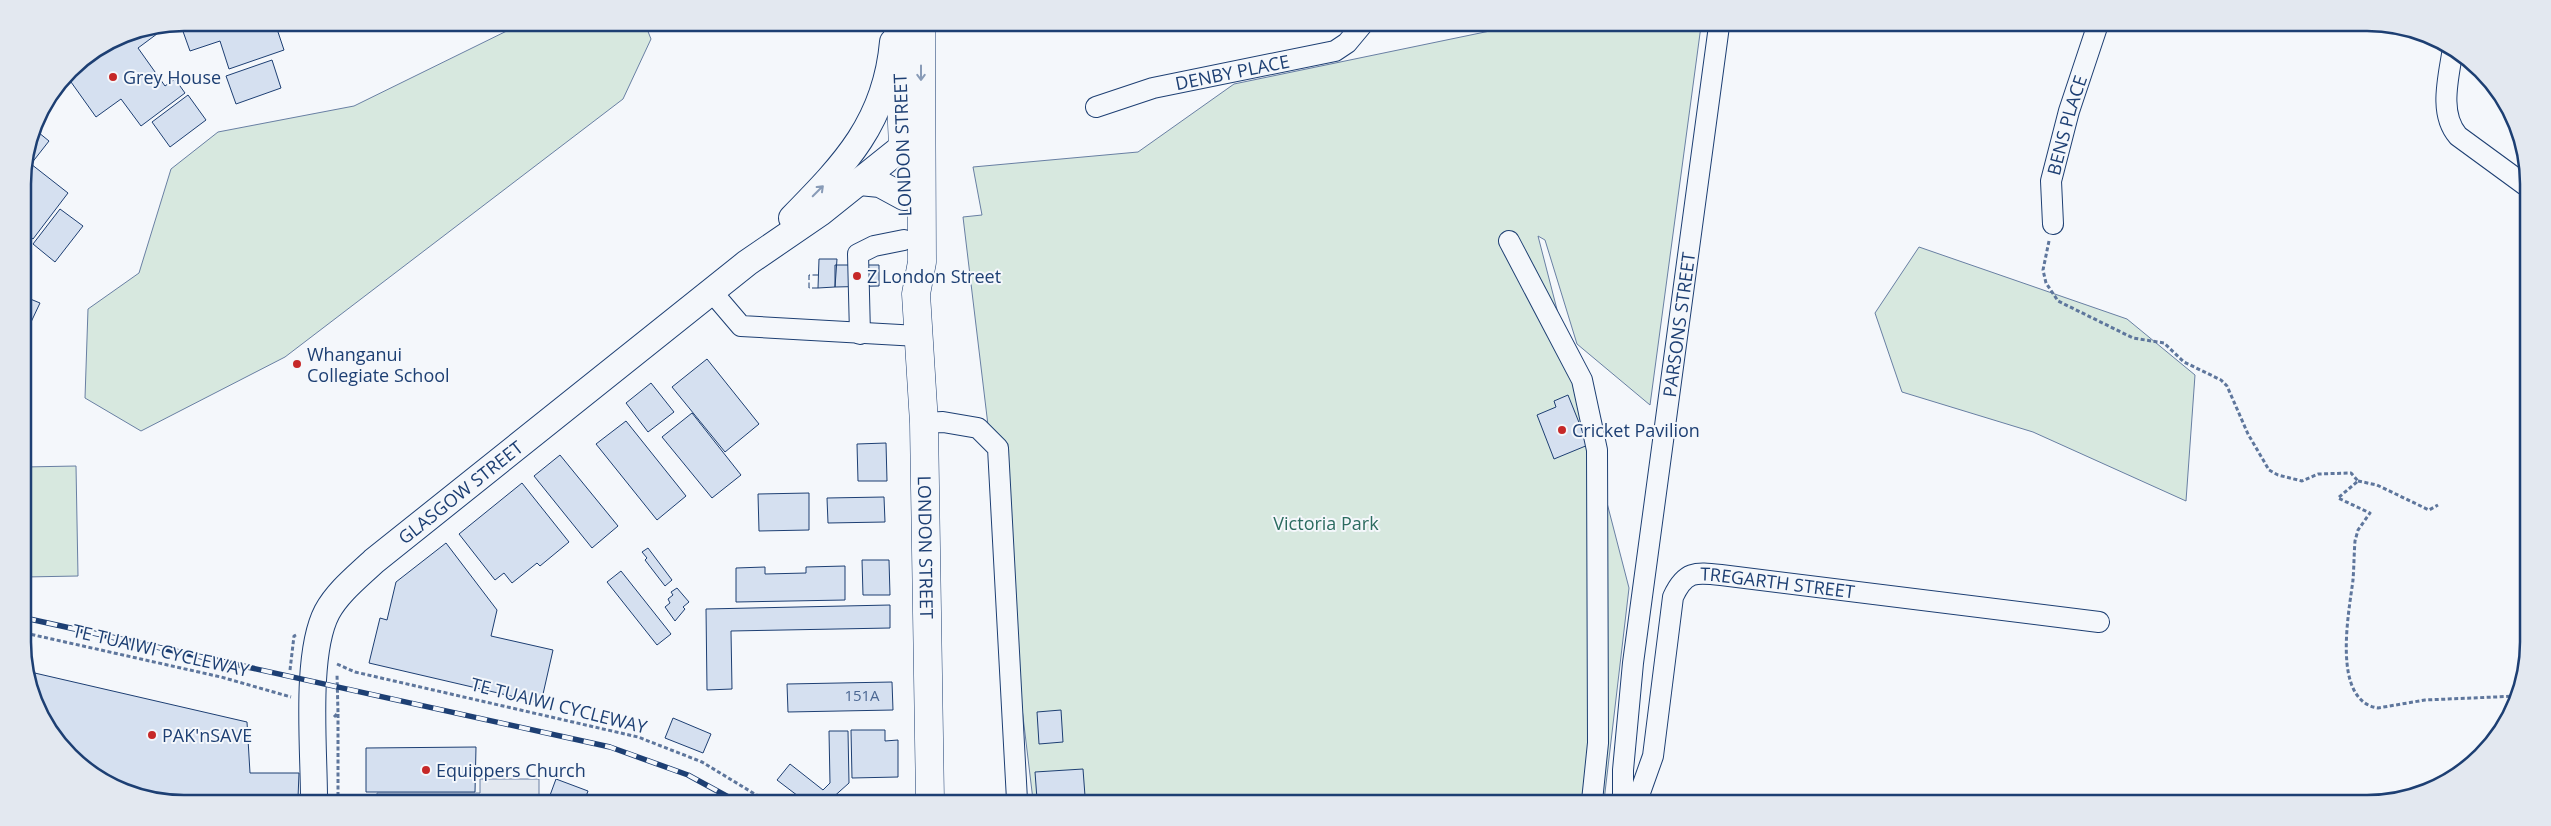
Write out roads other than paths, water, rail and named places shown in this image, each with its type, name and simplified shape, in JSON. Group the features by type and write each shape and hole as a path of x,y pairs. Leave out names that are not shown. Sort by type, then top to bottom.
{"highway":[{"name":"LONDON STREET","path":"897,32 912,140 922,262 916,294 924,423 930,795"},
{"name":"LONDON STREET","path":"916,294 907,266 904,240 904,197 912,140 920,32"}],"main road":[{"name":"GLASGOW STREET","path":"747,263 842,166 857,145 871,120 885,83 895,32"},
{"name":"GLASGOW STREET","path":"314,795 314,667 317,643 325,617 342,591 374,561 747,263 820,213 912,140"},
{"path":"860,182 880,184 904,197"}],"street":[{"name":"DENBY PLACE","path":"1096,107 1153,88 1334,51 1347,43 1357,31"},
{"name":"PARSONS STREET","path":"1623,794 1622,770 1633,663 1719,31"},
{"name":"BENS PLACE","path":"2053,224 2051,181 2069,111 2096,31"},
{"path":"2451,57 2447,93 2447,117 2450,128 2458,136 2520,181"},
{"path":"860,334 858,254 874,246 904,240"},
{"path":"1509,241 1582,380 1597,450 1598,743 1593,794"},
{"path":"712,292 741,326 918,336"},
{"path":"924,423 943,422 978,428 998,448 1017,795"},
{"name":"TREGARTH STREET","path":"1639,794 1652,756 1673,597 1679,584 1691,575 1705,573 2099,622"}],"railway":[{"path":"31,619 610,747 688,775 724,795"}],"place":[{"name":"Grey House","path":"113,77"},
{"name":"Z London Street","path":"857,276"},
{"name":"Whanganui Collegiate School","path":"297,364"},
{"name":"Cricket Pavilion","path":"1562,430"},
{"name":"PAK'nSAVE","path":"152,735"},
{"name":"Equippers Church","path":"426,770"}],"park label":[{"name":"Victoria Park","path":"1326,523"}]}
